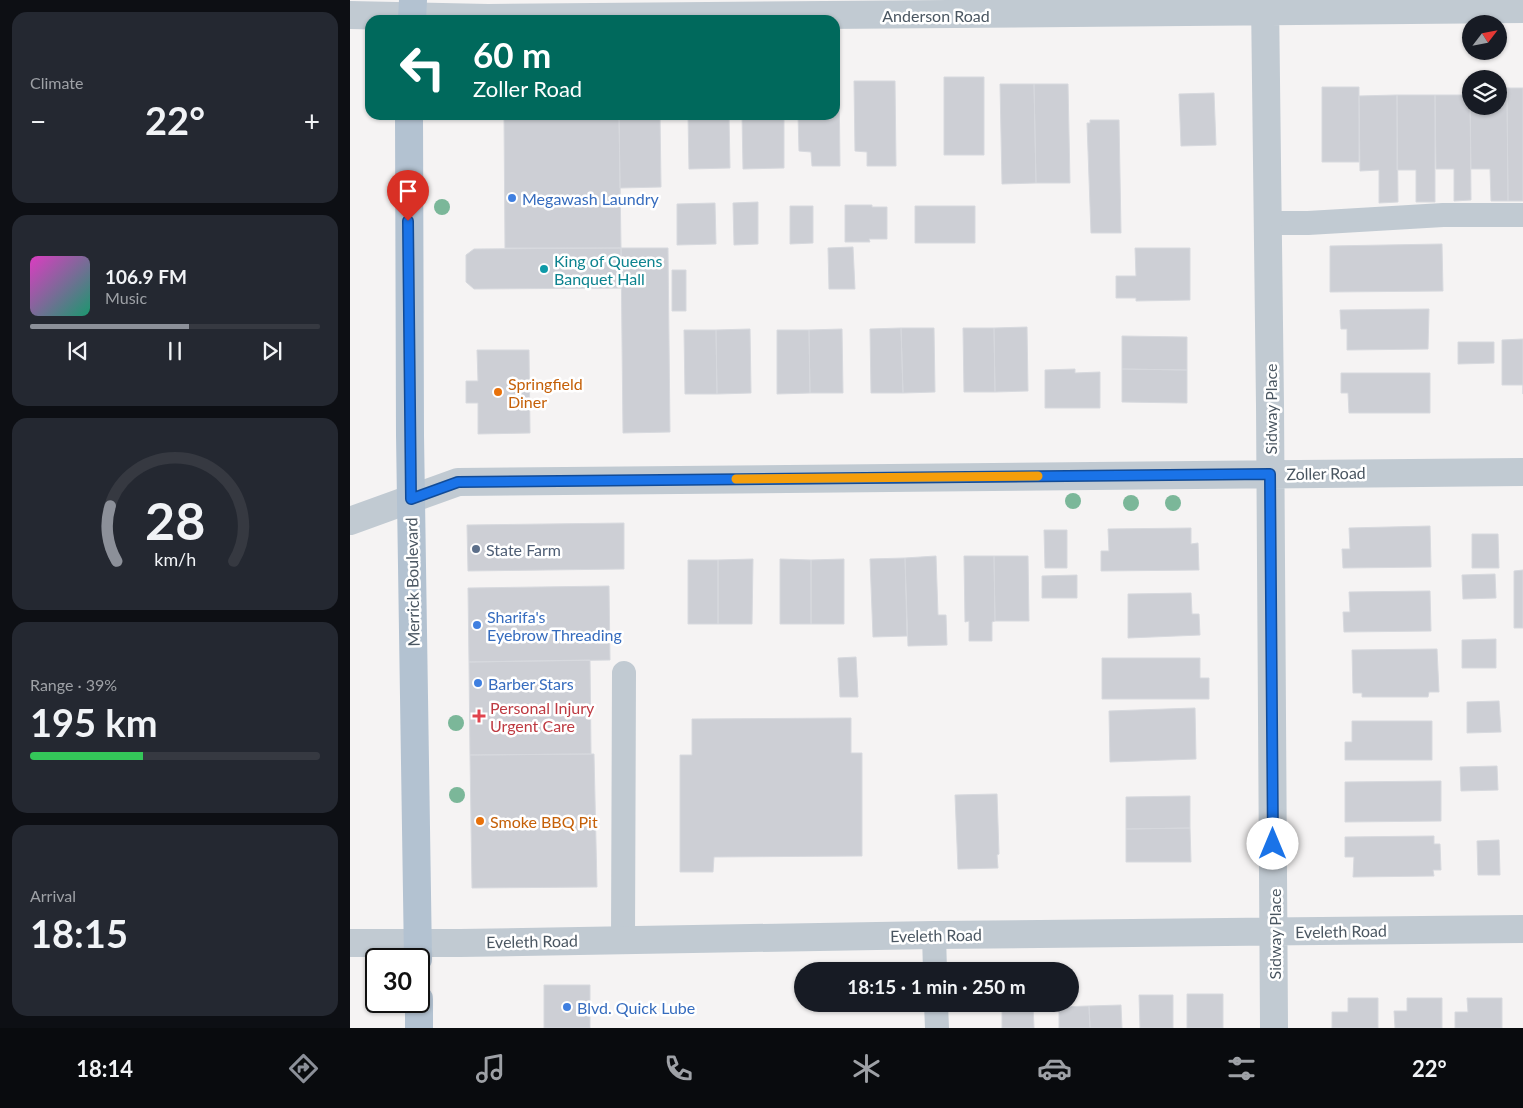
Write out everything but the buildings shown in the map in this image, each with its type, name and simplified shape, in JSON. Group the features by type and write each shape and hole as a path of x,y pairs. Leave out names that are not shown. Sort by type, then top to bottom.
{"main road":[{"name":"Merrick Boulevard","path":"409,120 409,396 418,948"},
{"path":"419,1013 419,1028"}],"street":[{"name":"Anderson Road","path":"682,15 1265,6 1523,9"},
{"name":"Sidway Place","path":"1265,6 1274,1028"},
{"name":"Anderson Road","path":"350,15 412,12 450,15"},
{"name":"Zoller Road","path":"350,521 458,482 1523,472"},
{"name":"Eveleth Road","path":"430,950 623,940 1523,929"},
{"name":"Eveleth Road","path":"350,943 392,948"}],"lane":[{"path":"1268,223 1308,223 1443,215 1523,215"},
{"path":"623,940 624,673"},
{"path":"934,935 935,962"},
{"path":"936,1012 937,1028"}],"slow traffic":[{"path":"736,479 1038,476"}],"place":[{"name":"Megawash Laundry","path":"512,198"},
{"name":"King of Queens Banquet Hall","path":"544,269"},
{"name":"Springfield Diner","path":"498,392"},
{"name":"State Farm","path":"476,549"},
{"name":"Sharifa's Eyebrow Threading","path":"477,625"},
{"name":"Barber Stars","path":"478,683"},
{"name":"Personal Injury Urgent Care","path":"479,716"},
{"name":"Smoke BBQ Pit","path":"480,821"},
{"name":"Blvd. Quick Lube","path":"567,1007"}],"route":[{"path":"408,221 411,499 458,482 1270,474 1273,844"}]}
